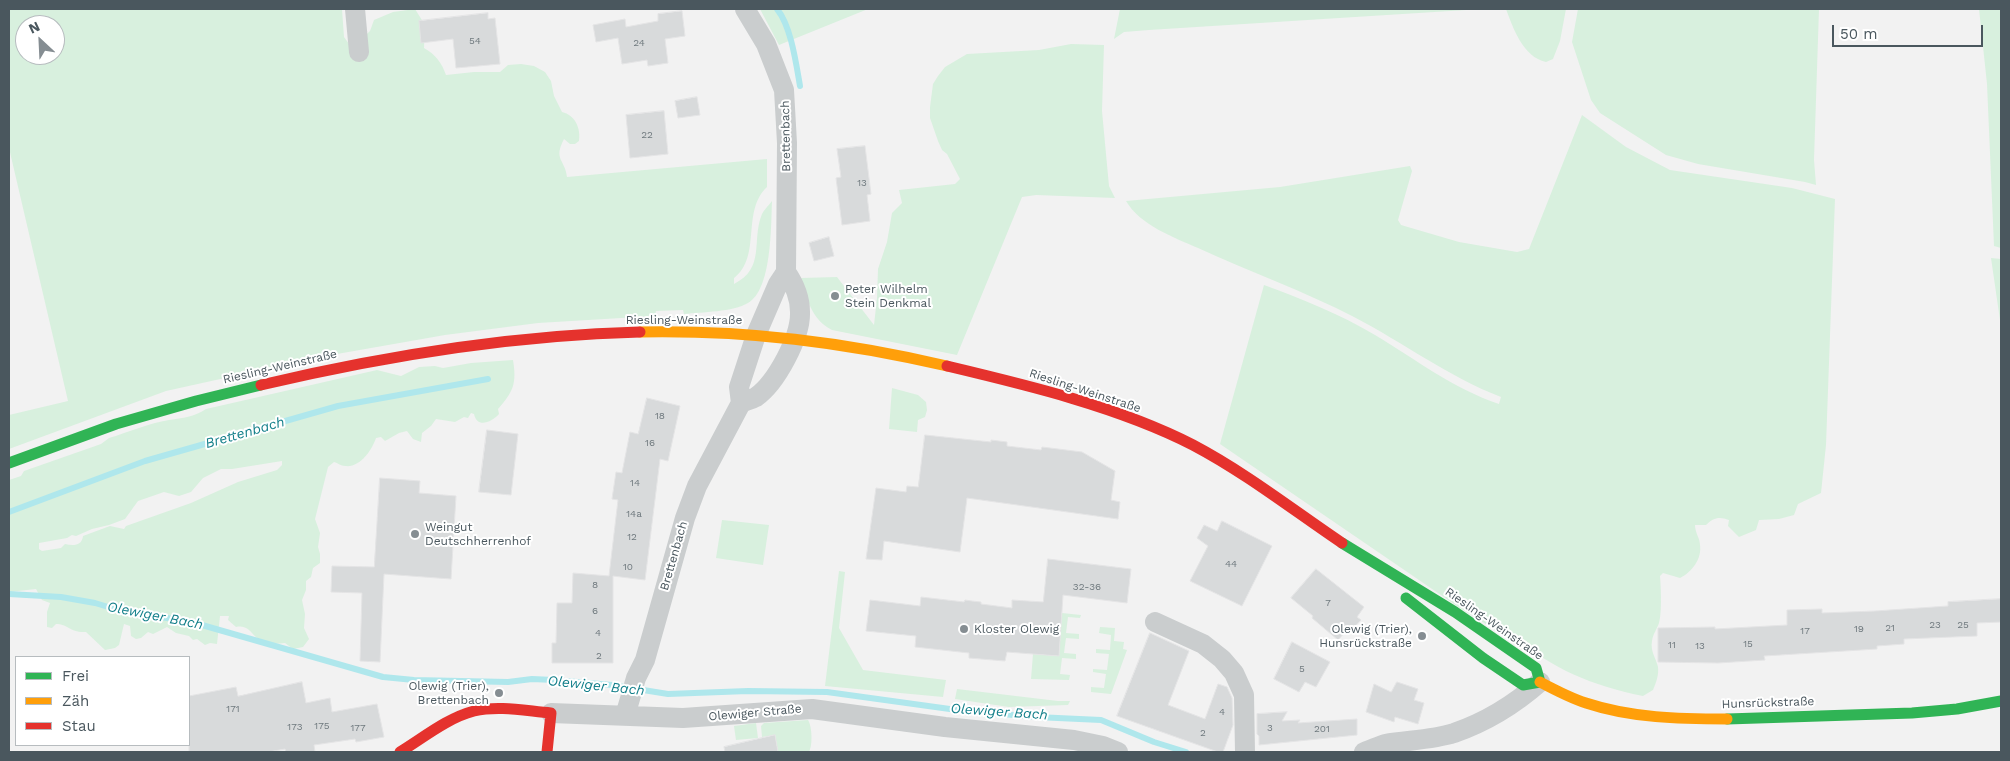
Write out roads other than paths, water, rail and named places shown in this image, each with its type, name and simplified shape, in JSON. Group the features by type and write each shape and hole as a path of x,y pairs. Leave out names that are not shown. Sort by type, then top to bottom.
{"main road":[{"name":"Riesling-Weinstraße","path":"9,463 116,424 205,399 303,374 380,360 517,340 662,332 756,335 794,339 883,352 949,365 1128,418 1175,437 1236,469 1333,537 1456,613 1536,668 1540,682 1523,685 1468,647 1333,537"},
{"name":"Hunsrückstraße","path":"1540,682 1579,700 1602,708 1651,716 1693,719 1926,711 1966,708 2001,701"},
{"name":"Olewiger Straße","path":"400,752 458,718 474,711 495,709 551,713"},
{"path":"547,752 551,713"}],"street":[{"path":"356,9 359,52"},
{"name":"Brettenbach","path":"741,403 756,396 782,367 794,339 800,318 797,290 786,272 787,143 784,90 766,44 746,9"},
{"name":"Brettenbach","path":"627,707 636,678 645,660 685,518 697,486 741,403 739,388 756,335 778,284 786,272"},
{"path":"1155,622 1203,644 1222,659 1234,673 1244,695 1245,752"},
{"path":"1364,752 1388,744 1441,736 1477,724 1495,716 1524,696 1540,682"},
{"name":"Olewiger Straße","path":"551,713 627,707 661,718 707,717 812,708 913,723 1066,738 1103,746 1118,752"}],"waterway":[{"name":"Brettenbach","path":"777,9 782,16 789,35 800,86"},
{"name":"Brettenbach","path":"9,512 145,461 338,406 488,379"},
{"name":"Olewiger Bach","path":"9,594 61,597 95,603 125,612 188,621 383,677 414,680 508,682 532,679 554,680 612,685 668,694 748,691 827,692 957,710 1036,717 1101,720 1154,742 1186,752"}],"place":[{"name":"Peter Wilhelm Stein Denkmal","path":"835,296"},
{"name":"Weingut Deutschherrenhof","path":"415,534"},
{"name":"Kloster Olewig","path":"964,629"},
{"name":"Olewig (Trier), Hunsrückstraße","path":"1422,636"},
{"name":"Olewig (Trier), Brettenbach","path":"499,693"}]}
